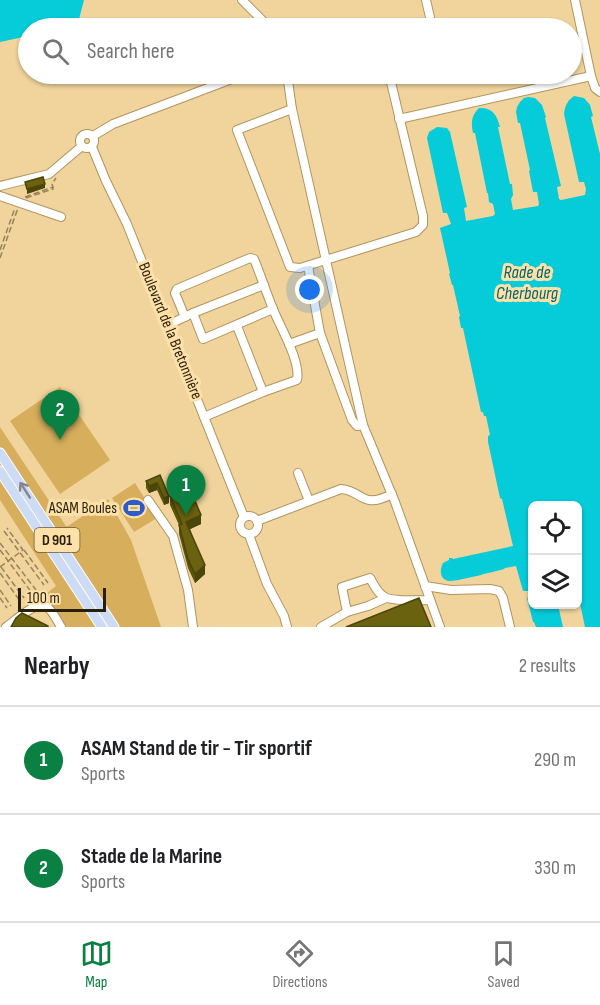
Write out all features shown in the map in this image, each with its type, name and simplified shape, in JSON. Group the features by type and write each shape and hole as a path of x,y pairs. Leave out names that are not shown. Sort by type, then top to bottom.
{"main road":[{"name":"D 901","path":"0,453 114,627"},
{"name":"D 901","path":"0,471 102,627"}],"lane":[{"path":"242,0 260,18"},
{"path":"426,0 430,18"},
{"path":"575,0 579,18"},
{"path":"582,33 591,76 595,88 600,92"},
{"path":"582,78 591,76"},
{"path":"93,136 113,124 219,84"},
{"path":"288,84 292,109 363,425 392,494 440,627"},
{"path":"292,109 237,130 290,267 300,268 416,232 423,225 423,216 391,84"},
{"path":"399,119 555,84"},
{"path":"87,133 93,136 95,141 92,147 86,148 81,145 82,135 87,133"},
{"path":"0,184 49,174 81,145"},
{"path":"0,184 49,171 81,145"},
{"name":"Boulevard de la Bretonnière","path":"92,147 128,224 244,517"},
{"path":"0,196 61,217"},
{"path":"185,317 175,293 177,289 250,258 254,260 299,373 297,380 204,417"},
{"path":"308,266 320,333 352,420 357,426 363,425"},
{"path":"168,325 264,285"},
{"path":"193,313 203,339 273,309"},
{"path":"237,326 262,392"},
{"path":"289,344 320,333"},
{"path":"298,473 309,501"},
{"path":"257,521 341,489 347,489 368,501 392,494"},
{"path":"148,500 172,536 188,590 192,627"},
{"path":"249,535 257,530 258,524 250,516 240,521 240,527 249,535 267,584 284,616 287,627"},
{"path":"347,612 342,587 370,578 376,589 386,598"},
{"path":"425,586 451,590 490,589 499,591 504,598 510,627"},
{"path":"321,627 347,612 386,598 430,600"},
{"path":"6,627 33,607 40,605 48,607 61,627"}],"path":[{"path":"0,250 19,202 53,189 53,186 19,202 0,258"},
{"path":"7,528 48,582"},
{"path":"4,531 44,585"},
{"path":"0,543 36,591"},
{"path":"23,549 0,567 24,598"},
{"path":"0,550 32,593"},
{"path":"0,573 20,601"},
{"path":"0,590 11,606"},
{"path":"0,598 8,608"}],"shaded area":[{"path":"60,387 110,460 60,494 10,421"},
{"path":"0,427 66,526 108,499 131,540 161,627 64,627 45,602 37,601 56,586 0,500"},
{"name":"ASAM Boules","path":"135,483 157,518 134,532 112,498"}],"water":[{"path":"0,0 84,0 79,18 18,18 18,38 0,42"},
{"name":"Rade de Cherbourg","path":"574,96 584,98 590,105 600,154 600,627 585,627 581,609 582,501 528,501 528,591 523,591 516,566 454,581 444,579 441,575 443,563 449,558 513,546 488,442 490,435 486,416 481,412 449,274 440,228 451,224 447,213 443,213 427,138 429,132 437,127 447,128 450,132 467,207 464,208 466,221 493,216 495,214 493,204 489,202 472,126 473,117 479,108 491,110 500,127 498,127 510,184 512,184 513,210 538,206 537,192 533,192 516,112 524,98 535,98 542,105 546,117 561,186 557,187 559,199 585,195 584,182 579,182 564,114"},
{"name":"Rade de Cherbourg","path":"530,609 559,609 563,627 536,627"}],"building":[{"path":"43,177 45,184 27,189 25,182"},
{"path":"160,475 169,496 164,498 157,483 149,486 146,481"},
{"path":"189,487 201,515 186,522 205,565 195,574 188,559 179,525 182,524 170,496"},
{"path":"419,598 431,627 346,627"},
{"path":"22,613 48,626 48,627 11,627"}],"place":[{"name":"Stade de la Marine","path":"60,440"},
{"name":"ASAM Boules","path":"134,508"},
{"name":"ASAM Stand de tir - Tir sportif","path":"186,515"}]}
